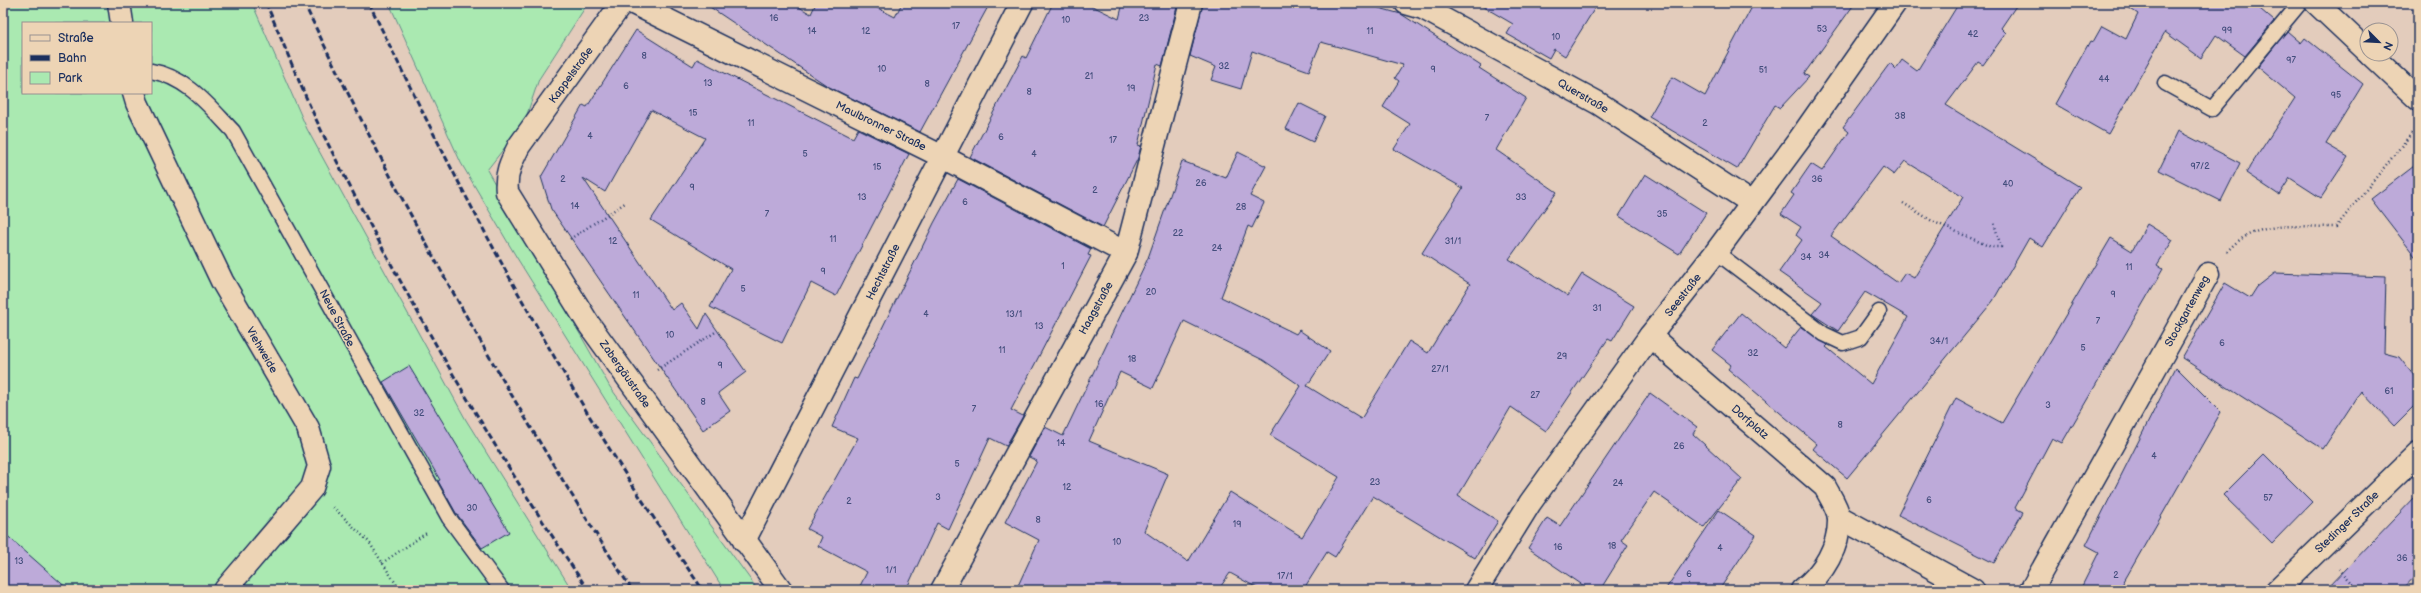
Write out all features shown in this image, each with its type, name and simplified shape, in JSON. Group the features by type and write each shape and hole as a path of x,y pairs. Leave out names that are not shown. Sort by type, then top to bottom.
{"street":[{"path":"119,3 122,22"},
{"name":"Kappelstraße","path":"519,146 622,3"},
{"name":"Maulbronner Straße","path":"633,3 943,157 1126,253"},
{"name":"Hechtstraße","path":"744,541 1022,3"},
{"name":"Haagstraße","path":"942,590 1126,253 1191,3"},
{"name":"Querstraße","path":"1406,3 1423,8 1598,103 1752,203"},
{"name":"Seestraße","path":"1476,590 1530,503 1650,336 1716,252 1799,140 1895,3"},
{"path":"2316,3 2359,43"},
{"path":"2379,62 2418,99"},
{"name":"Viehweide","path":"134,94 137,103 222,281 308,428 319,466 312,488 225,590"},
{"name":"Zabergäustraße","path":"519,146 509,165 506,180 507,192 588,322 744,541 781,590"},
{"name":"Stockgartenweg","path":"2031,590 2208,274"},
{"name":"Dorfplatz","path":"1650,336 1825,487 1839,517"},
{"name":"Stedinger Straße","path":"2277,590 2418,453"},
{"path":"1806,587 1827,564 1837,537 1839,517 1973,590"}],"lane":[{"path":"2165,83 2212,109 2300,3"},
{"name":"Neue Straße","path":"152,71 168,74 192,89 233,131 449,518 502,590"},
{"path":"1716,252 1824,334 1843,343 1861,337 1879,312"}],"path":[{"name":"Stockgartenweg","path":"2208,274 2237,239 2270,227 2336,227 2418,126"},
{"path":"546,255 625,203"},
{"path":"1904,203 1932,221 1990,247 2001,247 1994,223"},
{"path":"634,386 717,331"},
{"path":"312,488 369,542 400,590"},
{"path":"382,563 449,518"}],"green space":[{"path":"3,3 252,3 307,129 466,420 572,590 3,590"},
{"path":"389,3 588,3 539,79 524,123 487,170 610,387 758,590 724,590 517,258 461,163"}],"building":[{"path":"704,3 792,3 811,14 816,3 868,3 895,17 902,3 990,3 920,132 829,87"},
{"path":"1053,3 1086,3 1119,19 1123,3 1178,3 1162,66 1157,64 1138,145 1141,146 1138,158 1103,227 970,157 1023,56 1026,58"},
{"path":"1203,3 1361,3 1401,14 1481,66 1479,68 1526,98 1496,150 1557,192 1509,259 1568,296 1582,274 1634,306 1612,341 1608,339 1546,431 1511,407 1458,496 1498,521 1475,558 1373,496 1335,557 1327,552 1303,590 1261,590 1230,573 1221,586 1227,590 1016,590 1039,540 1005,522 1037,461 1029,457 1045,427 1063,436 1148,258 1182,161 1226,178 1238,152 1266,166 1250,196 1264,203 1252,228 1248,226 1221,297 1296,334 1299,330 1330,351 1307,386 1361,419 1409,341 1428,353 1470,284 1422,253 1463,188 1394,149 1410,124 1383,107 1399,81 1395,78 1403,65 1321,42 1309,71 1252,51 1241,89 1211,80 1216,67 1190,56","holes":["1184,321 1263,360 1301,386 1270,435 1339,477 1302,537 1230,492 1188,562 1144,531 1168,474 1089,441 1120,372 1153,388"]},
{"path":"1477,3 1598,3 1565,56 1554,49 1549,58 1507,34 1513,24"},
{"path":"1754,3 1855,3 1804,74 1809,77 1780,108 1775,105 1737,169 1649,117 1672,77 1705,96"},
{"path":"1959,3 2018,3 2001,28 2006,33 1983,65 1978,62 1946,105 2080,187 2043,247 2029,238 1993,301 1847,478 1813,449 1817,444 1728,369 1731,365 1712,350 1741,313 1784,348 1801,327 1828,345 1826,347 1871,384 1908,317 1865,292 1838,331 1812,314 1822,302 1779,272 1802,240 1796,235 1801,227 1781,214 1794,195 1791,193 1811,164 1822,171 1849,132 1843,127 1890,63 1896,69 1902,60 1917,71","holes":["1905,161 1963,197 1914,278 1905,273 1898,283 1831,236 1883,167 1894,175"]},
{"path":"2122,3 2253,3 2274,21 2245,56 2216,35 2201,58 2165,32 2108,134 2055,104 2090,41 2093,42 2102,26 2126,39 2138,14"},
{"path":"636,30 693,66 697,59 853,138 858,129 909,154 836,296 811,283 782,343 710,307 731,269 651,220 705,138 651,110 605,192 583,178 672,310 681,303 699,329 706,314 746,372 718,393 730,411 703,430 551,209 541,177 583,105 587,107"},
{"path":"2287,31 2301,43 2305,38 2363,84 2326,144 2348,157 2321,198 2290,178 2279,195 2246,173 2295,98 2258,67"},
{"path":"1299,103 1325,116 1313,142 1286,129"},
{"path":"2178,131 2240,163 2221,201 2159,170"},
{"path":"2418,163 2418,260 2371,199"},
{"path":"1645,174 1706,213 1679,254 1619,216"},
{"path":"958,179 1091,249 1088,255 1091,256 1011,410 1023,416 1006,446 990,438 948,529 937,523 906,590 858,590 867,572 818,546 822,537 807,529 858,438 832,427 854,378 857,379 934,223"},
{"path":"2147,224 2173,240 2157,265 2163,269 2062,443 2052,438 2015,508 2023,512 1994,563 1898,515 1956,398 2002,423 2111,238 2132,251"},
{"path":"2275,273 2386,277 2384,353 2399,357 2418,381 2418,402 2394,426 2361,391 2323,449 2182,358 2225,283 2250,298 2257,287"},
{"path":"409,366 509,532 482,548 456,513 438,481 440,480 383,382"},
{"path":"2176,367 2221,412 2119,590 2080,590 2099,552 2086,545"},
{"path":"1650,393 1697,427 1693,434 1742,479 1704,527 1654,492 1621,540 1628,545 1600,590 1590,590 1528,548 1547,518 1560,526"},
{"path":"2264,454 2312,502 2272,543 2223,495"},
{"path":"2418,494 2418,573 2402,590 2326,590"},
{"path":"1719,510 1756,535 1719,590 1665,590"},
{"path":"3,532 69,590 3,590"}],"railway":[{"path":"266,3 301,87 324,136 416,310 482,424 588,590"},
{"path":"304,3 379,154 458,302 543,447 632,590"},
{"path":"369,3 444,154 524,304 610,449 655,520 703,590"}]}
